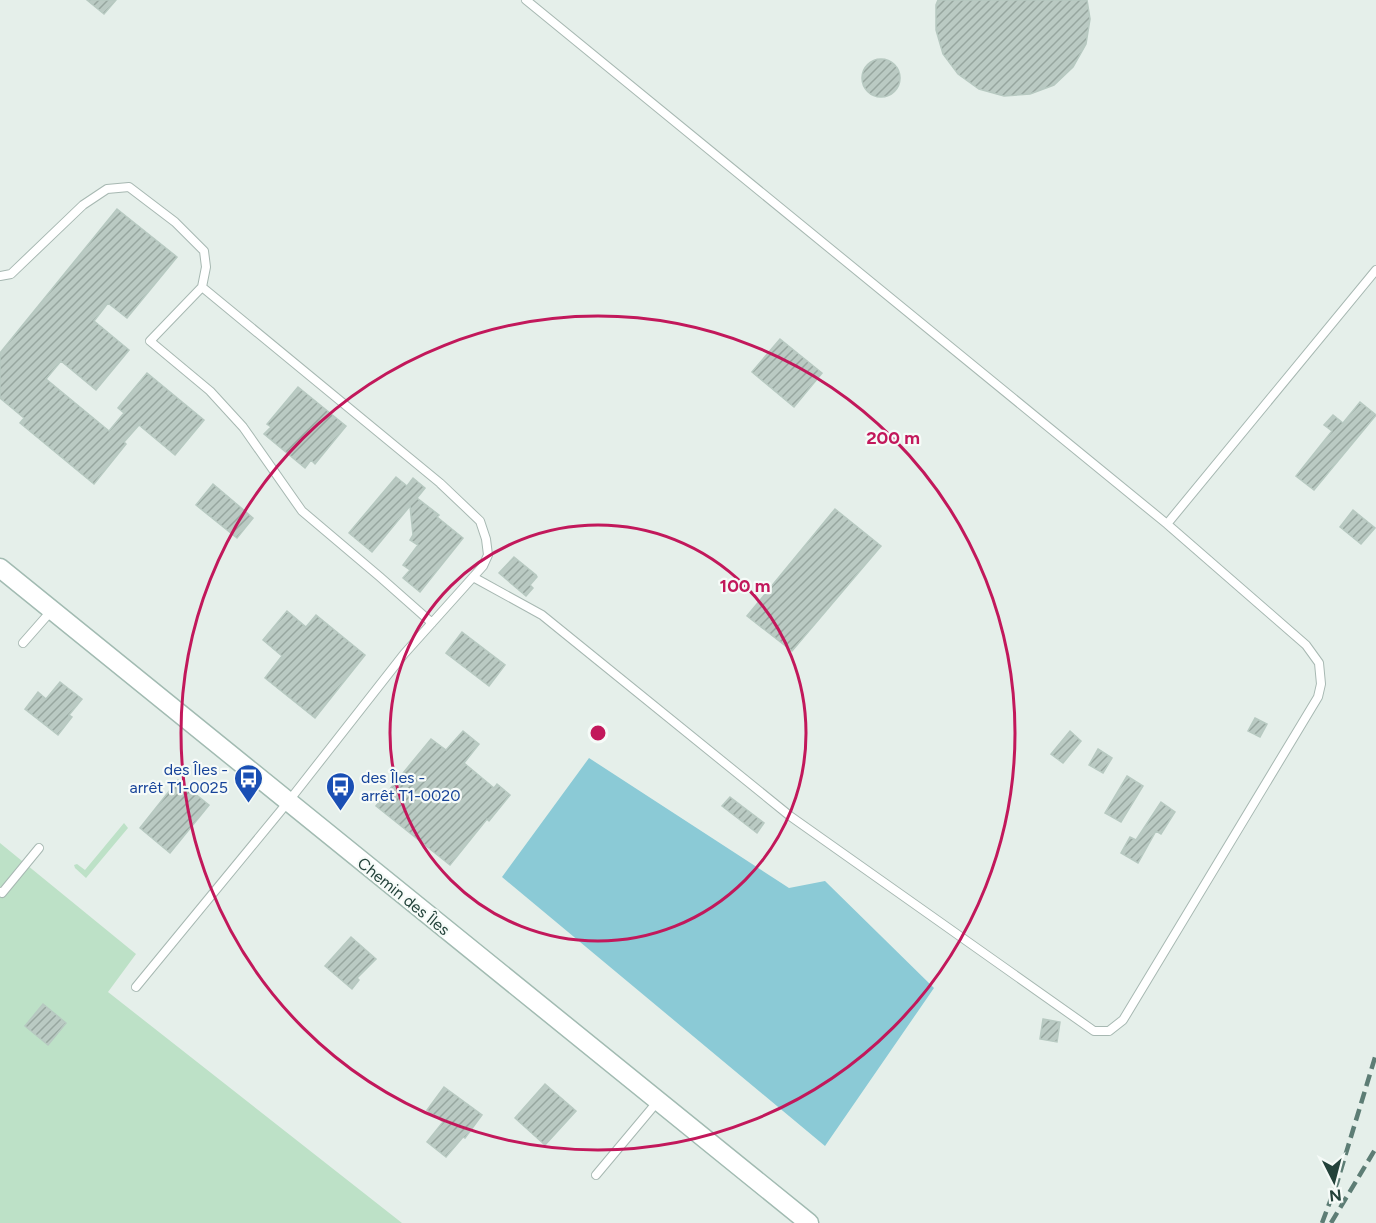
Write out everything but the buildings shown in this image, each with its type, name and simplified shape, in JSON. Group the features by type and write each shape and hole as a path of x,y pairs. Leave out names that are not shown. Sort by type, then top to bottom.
{"main road":[{"name":"Chemin des Îles","path":"0,568 809,1223"}],"lane":[{"path":"473,577 542,615 790,816 1094,1031 1109,1032 1122,1020 1318,698 1321,684 1319,663 1306,645 1167,524 526,0"},
{"path":"0,276 11,274 83,205 107,189 129,187 175,222 204,251 206,267 202,287 150,341 210,390 243,427 302,511 432,623"},
{"path":"1167,524 1376,270"},
{"path":"136,987 288,802 404,654 483,566 488,555 480,521 440,483 202,287"},
{"path":"22,643 52,610"},
{"path":"0,892 2,893 39,848"},
{"path":"596,1175 658,1101"}],"green space":[{"path":"124,823 128,828 86,878 74,865 77,864 85,870"},
{"path":"0,843 136,954 108,992 402,1223 0,1223"}],"water":[{"path":"589,758 789,888 825,881 934,988 825,1146 502,877"}],"railway":[{"path":"1322,1223 1337,1183 1376,1054"},
{"path":"1331,1223 1376,1148"}],"place":[{"name":"des Îles - arrêt T1-0025","path":"249,804"},
{"name":"des Îles - arrêt T1-0020","path":"340,812"}]}
